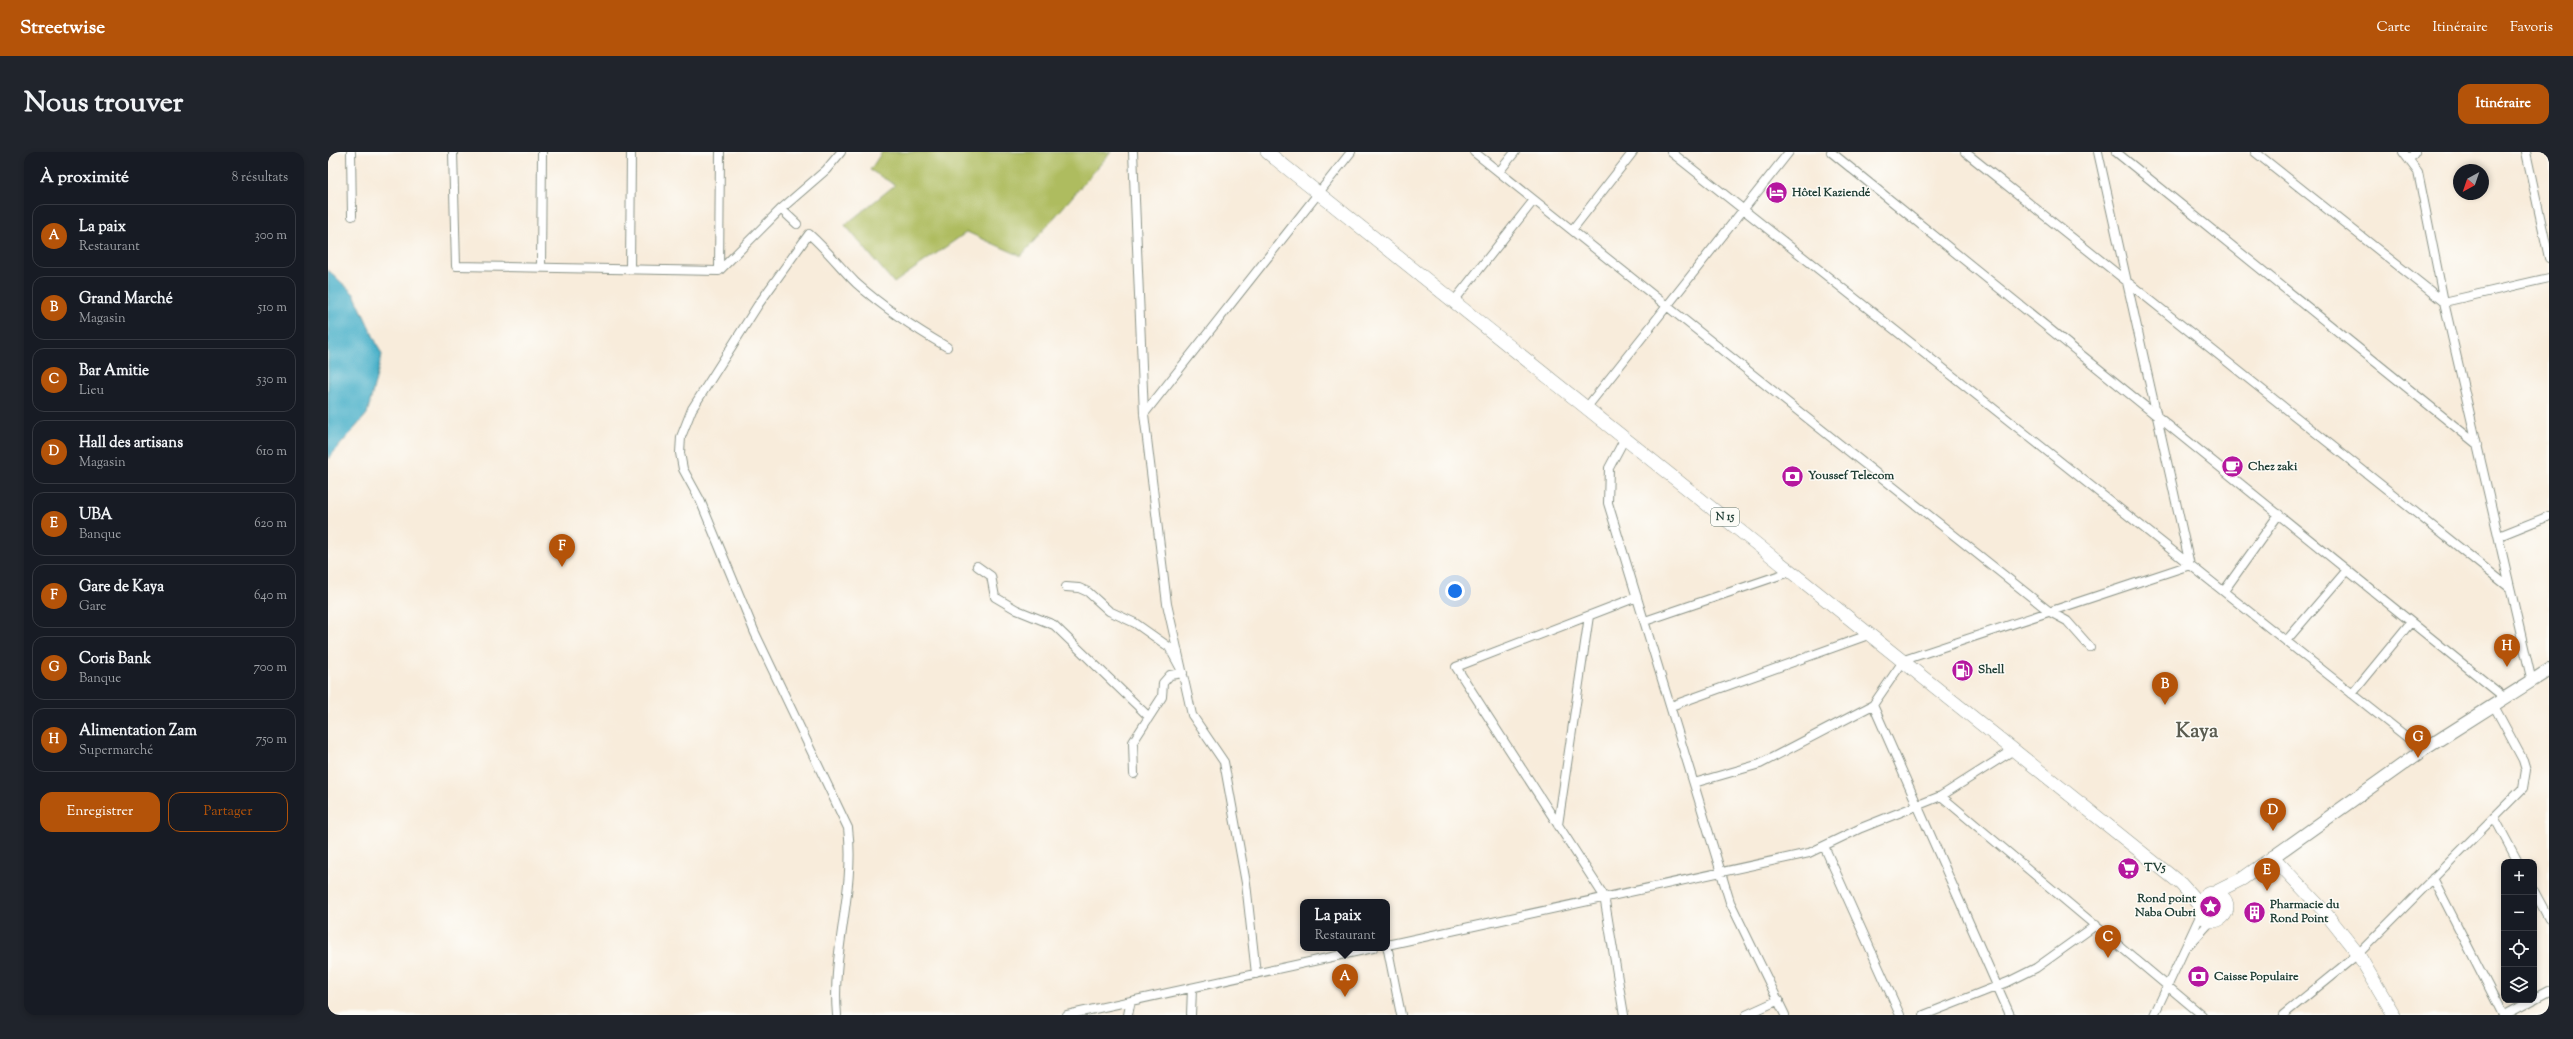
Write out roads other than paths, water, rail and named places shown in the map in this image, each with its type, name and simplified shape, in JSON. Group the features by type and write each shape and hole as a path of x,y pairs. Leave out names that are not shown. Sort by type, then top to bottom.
{"main road":[{"name":"N 15","path":"1267,152 2015,749 2206,905 2219,895 2226,903"},
{"path":"2242,879 2226,903 2223,916 2206,905 2242,879 2423,750 2548,672"},
{"path":"2273,857 2323,910 2358,954 2394,1015"}],"street":[{"path":"351,152 352,216"},
{"path":"453,152 456,266 718,271 781,209 826,170 841,152"},
{"path":"541,267 542,152"},
{"path":"630,269 631,152"},
{"path":"718,271 720,152"},
{"path":"1133,152 1144,414 1167,604 1192,715 1224,762 1246,882 1256,974"},
{"path":"1144,414 1351,152"},
{"path":"1474,152 1666,307 2050,612 2067,621 2090,647"},
{"path":"1499,172 1515,152"},
{"path":"1572,230 1633,152"},
{"path":"1671,152 2423,750"},
{"path":"1587,407 1789,152"},
{"path":"1831,152 2505,698"},
{"path":"1965,152 2127,280 2510,588"},
{"path":"2098,152 2190,565"},
{"path":"2116,152 2478,445"},
{"path":"2255,152 2444,302"},
{"path":"2403,152 2418,172 2444,302 2532,682"},
{"path":"2409,160 2415,152"},
{"path":"2526,152 2549,258"},
{"path":"1454,301 1534,200"},
{"path":"781,209 797,224"},
{"path":"837,1015 837,986 849,862 848,828 755,633 700,500 682,469 680,453 681,437 692,409 758,305 809,234 829,252 862,288 911,326 947,346"},
{"path":"2444,302 2549,278"},
{"path":"1625,438 1609,468 1608,503 1730,902 1785,1015"},
{"path":"2224,592 2279,514"},
{"path":"2499,536 2549,516"},
{"path":"1694,783 1760,764 1873,706 1904,660 2190,565"},
{"path":"976,566 991,576 995,596 1017,610 1054,625 1149,717"},
{"path":"2286,641 2347,570"},
{"path":"1644,621 1792,571"},
{"path":"1066,587 1079,588 1088,592 1109,611 1136,623 1169,647 1183,674"},
{"path":"1624,1015 1604,896 1456,667 1637,597"},
{"path":"1558,825 1588,616"},
{"path":"2352,694 2411,622"},
{"path":"1671,706 1871,634"},
{"path":"1134,774 1133,742 1162,697 1163,683 1170,675 1183,674"},
{"path":"1873,706 2010,1015"},
{"path":"2283,1015 2358,954 2523,788 2526,770 2523,760 2494,706"},
{"path":"1390,944 1604,896 1809,853 1861,828 1918,807 1941,796 2015,749"},
{"path":"1941,796 2202,1015"},
{"path":"2494,817 2516,859"},
{"path":"1824,846 1900,1015"},
{"path":"2434,878 2504,1015 2527,1003"},
{"path":"2536,895 2549,919"},
{"path":"2186,949 2206,905"},
{"path":"2154,1015 2206,905"},
{"path":"1924,1015 1997,986 2036,968 2096,925"},
{"path":"1066,1015 1360,951"},
{"path":"1388,951 1401,1015"},
{"path":"1191,1015 1192,988"},
{"path":"2537,998 2549,991"},
{"path":"1746,1015 1779,1000"},
{"path":"1128,1015 1130,1005"}],"water":[{"path":"328,270 354,294 382,355 367,414 328,459"}],"place":[{"name":"Hôtel Kaziendé","path":"1776,193"},
{"name":"Chez zaki","path":"2232,467"},
{"name":"Youssef Telecom","path":"1792,476"},
{"name":"Gare de Kaya","path":"562,567"},
{"name":"Alimentation Zam","path":"2507,667"},
{"name":"Shell","path":"1962,670"},
{"name":"Grand Marché","path":"2165,705"},
{"name":"Coris Bank","path":"2418,758"},
{"name":"Hall des artisans","path":"2273,831"},
{"name":"TV5","path":"2128,868"},
{"name":"UBA","path":"2267,891"},
{"name":"Rond point Naba Oubri","path":"2211,906"},
{"name":"Pharmacie du Rond Point","path":"2255,912"},
{"name":"Bar Amitie","path":"2108,958"},
{"name":"Caisse Populaire","path":"2199,977"},
{"name":"La paix","path":"1345,997"}],"district":[{"name":"Kaya","path":"2197,732"}]}
